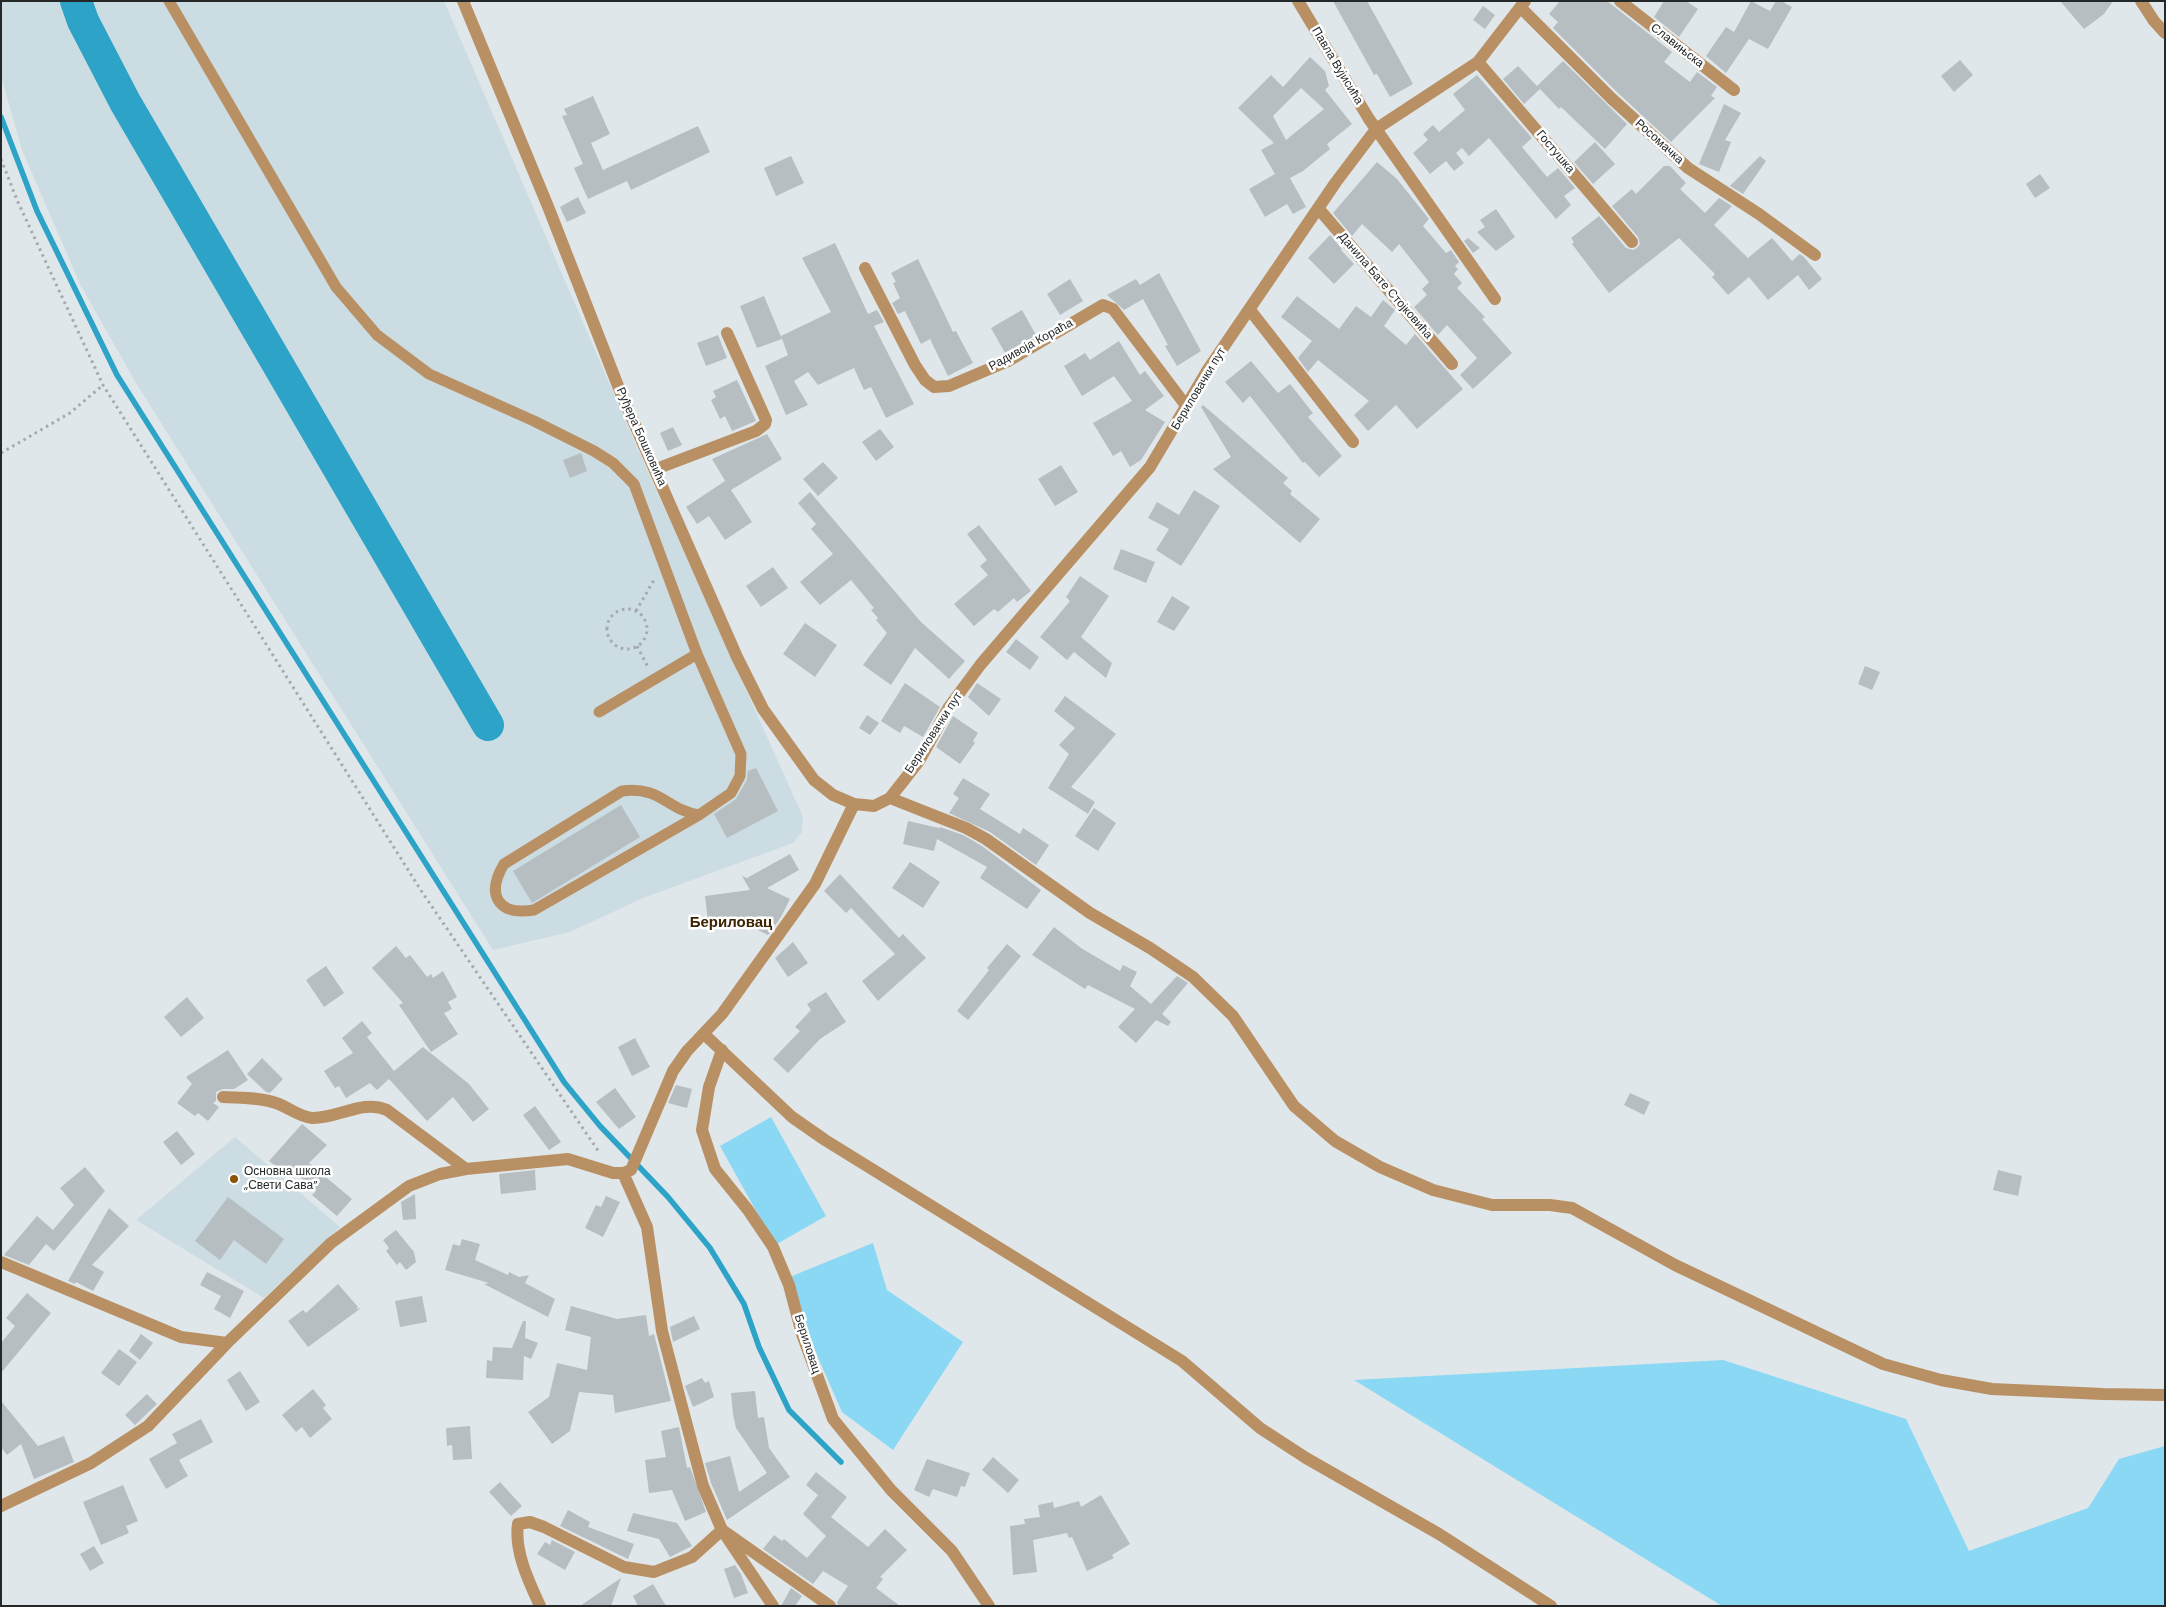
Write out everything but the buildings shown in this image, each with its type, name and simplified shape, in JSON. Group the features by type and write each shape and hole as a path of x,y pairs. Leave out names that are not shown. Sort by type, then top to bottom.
{"street":[{"name":"Руђера Бошковића","path":"463,1 549,209 620,391 656,469 737,657 763,709 814,780 833,795 854,804 874,806 890,798"},
{"name":"Павла Вујисића","path":"1298,1 1376,129 1495,299"},
{"name":"Славињска","path":"1620,1 1734,90"},
{"path":"2141,1 2154,21 2165,32"},
{"name":"Бериловачки пут","path":"890,798 918,761 949,706 981,664 1145,474 1207,371 1318,208 1376,129 1478,62 1523,5"},
{"name":"Росомачка","path":"1523,5 1611,98 1688,168 1759,214 1815,255"},
{"name":"Гостушка","path":"1478,62 1632,242"},
{"name":"Данила Бате Стојковића","path":"1318,208 1452,364"},
{"name":"Радивоја Кораћа","path":"865,268 915,365 924,380 934,386 949,386 1008,361 1103,305 1113,309 1187,407"},
{"path":"1250,310 1353,442"},
{"path":"656,469 756,431 765,424 766,420 727,333"},
{"path":"890,798 966,828 986,839 1090,913 1150,948 1193,977 1233,1016 1294,1106 1335,1141 1380,1167 1433,1190 1492,1205 1550,1205 1572,1208 1675,1265 1883,1364 1941,1380 1992,1388 2103,1394 2165,1395"},
{"path":"622,1172 639,1154 673,1071 687,1050 722,1014 814,884 854,804"},
{"path":"704,1034 792,1117 825,1140 1182,1361 1260,1428 1306,1458 1438,1534 1551,1606"},
{"name":"Бериловац","path":"722,1050 709,1087 702,1130 715,1169 748,1210 773,1247 789,1285 802,1334 833,1419 891,1490 952,1551 989,1606"},
{"path":"222,1097 265,1099 309,1118 322,1118 367,1106 379,1107 387,1110 466,1169"},
{"path":"1,1506 91,1463 148,1426 227,1343 331,1243 409,1186 440,1174 466,1169 568,1159 622,1172"},
{"path":"622,1172 647,1227 662,1332 702,1486 722,1530 773,1606"},
{"path":"1,1262 181,1337 227,1343"},
{"path":"540,1606 527,1577 516,1535 518,1524 530,1522 624,1567 654,1572 692,1557 722,1530"},
{"path":"722,1530 830,1606"}],"lane":[{"path":"169,1 336,287 377,335 429,374 534,421 613,463 634,484 697,654 741,754 740,776 731,793 699,816 534,910 521,912 509,910 499,903 495,890 495,878 504,864 622,791 638,789 656,795 686,813 699,816"},
{"path":"599,712 697,654"}],"path":[{"path":"1,159 17,200 103,385 422,892 622,1172"},
{"path":"1,454 70,413 103,385"},
{"path":"636,611 663,564"},
{"path":"622,610 636,611 645,621 647,628 643,640 637,646 627,649 615,645 608,635 608,623 616,612 622,610"},
{"path":"637,646 654,680"}],"shaded area":[{"path":"1,1 444,1 629,429 803,817 802,832 793,843 643,898 570,932 493,950 136,383 80,284 22,150 1,76"},
{"path":"771,1117 826,1216 775,1245 720,1146"},
{"name":"Основна школа „Свети Сава”","path":"235,1137 340,1227 264,1298 136,1220"},
{"path":"873,1243 887,1290 963,1342 893,1450 842,1412 809,1337 792,1276"},
{"path":"1723,1360 1906,1419 1969,1551 2088,1508 2119,1459 2165,1446 2165,1606 1722,1606 1354,1380"}],"waterway":[{"path":"76,1 83,21 125,102 488,725"},
{"path":"1,117 37,211 117,375 564,1082 600,1126 668,1197 710,1248 744,1304 759,1347 789,1410 841,1462"}],"place":[{"name":"Основна школа „Свети Сава”","path":"234,1179"}],"district":[{"name":"Бериловац","path":"731,923"}]}
